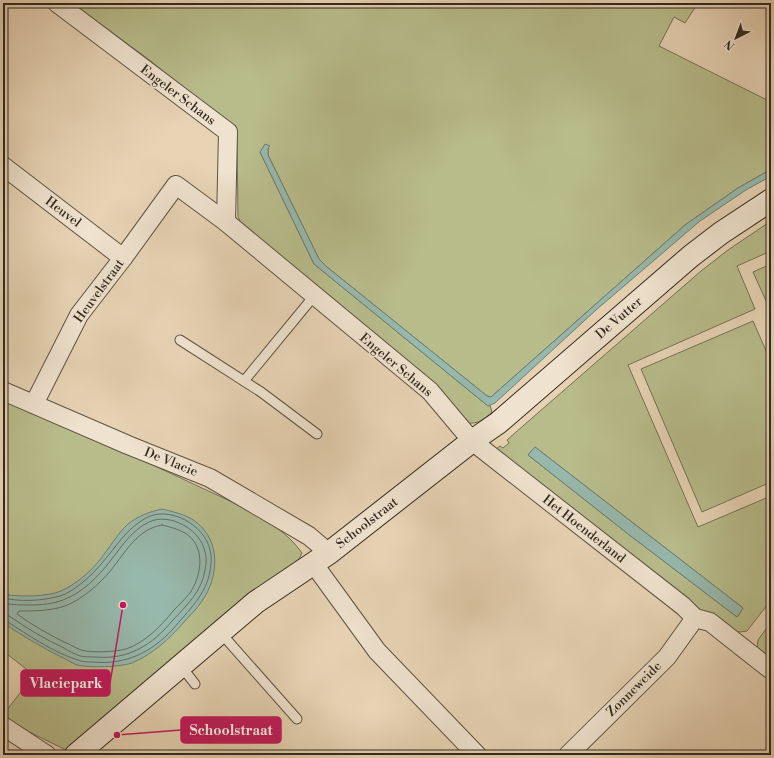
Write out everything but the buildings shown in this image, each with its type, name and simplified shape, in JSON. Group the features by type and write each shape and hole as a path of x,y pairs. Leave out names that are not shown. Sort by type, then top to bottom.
{"street":[{"name":"Engeler Schans","path":"57,3 228,132 226,222"},
{"name":"Heuvel","path":"3,166 123,258"},
{"name":"Engeler Schans","path":"176,186 226,222 430,391 472,441"},
{"name":"Heuvelstraat","path":"34,404 79,315 176,186"},
{"name":"De Vutter","path":"472,441 498,424 691,256 721,233 771,200"},
{"name":"De Vlacie","path":"3,391 128,445 210,478 309,536 377,651 478,755"},
{"name":"Schoolstraat","path":"76,755 256,602 321,558 472,441"},
{"name":"Het Hoenderland","path":"472,441 683,606 695,618"},
{"path":"695,618 710,622 771,670"},
{"name":"Zonneweide","path":"568,755 667,657 695,618"},
{"path":"3,726 47,755"}],"lane":[{"path":"244,381 314,296"},
{"path":"180,340 261,392 317,434"},
{"path":"220,632 297,719"},
{"path":"180,666 195,684"}],"green space":[{"path":"72,3 698,3 685,23 674,17 659,46 771,102 771,165 768,171 738,188 685,225 491,397 487,396 319,259 268,155 268,148 260,152 314,264 488,406 490,405 492,412 481,421 467,423 242,225 238,217 237,135 234,130 152,62"},
{"path":"771,221 771,251 737,266 755,309 628,365 698,527 771,496 771,600 747,631 740,632 733,631 696,611 495,450 500,446 503,448 509,443 507,440 516,432 701,271 728,250","holes":["535,447 743,608 737,617 528,455"]},
{"path":"771,264 771,312 753,272"},
{"path":"753,321 771,362 771,482 702,512 641,369"},
{"path":"3,398 80,431 247,509 284,533 302,553 299,559 74,748 66,750 3,719 3,715 34,675 3,651"},
{"path":"771,622 771,661 761,653 757,647 758,640"}],"water":[{"path":"265,144 270,146 268,148 268,155 319,259 487,396 491,397 685,225 738,188 768,171 771,165 771,176 746,190 700,221 596,310 495,403 488,406 314,264 260,152"},
{"path":"535,447 743,608 737,617 528,455"},
{"path":"162,509 188,517 196,522 210,539 215,560 212,581 200,604 154,651 132,663 97,667 82,666 77,665 39,645 3,623 3,594 24,596 41,595 55,593 67,588 87,574 128,524 153,511"}],"place":[{"name":"Vlaciepark","path":"123,605"},
{"name":"Schoolstraat","path":"117,735"}]}
